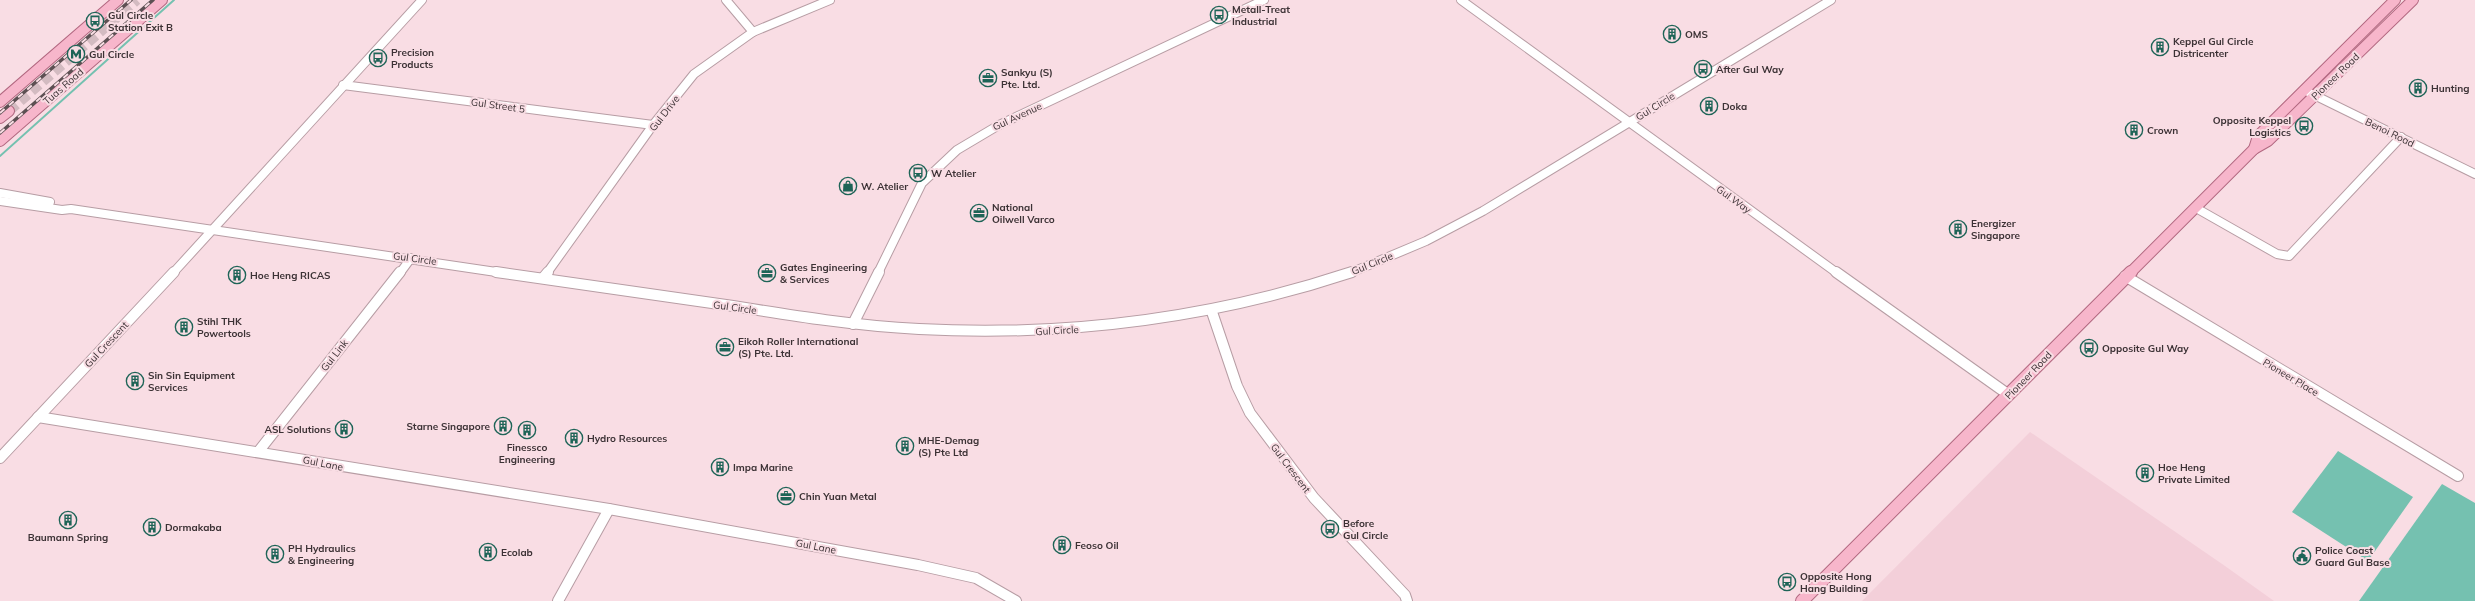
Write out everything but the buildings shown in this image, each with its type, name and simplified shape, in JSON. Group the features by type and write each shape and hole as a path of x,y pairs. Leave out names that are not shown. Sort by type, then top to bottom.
{"main road":[{"path":"0,102 118,0"},
{"name":"Tuas Road","path":"0,132 150,0"},
{"name":"Tuas Road","path":"0,141 162,0"},
{"name":"Pioneer Road","path":"2254,149 2258,136 2395,0"},
{"name":"Pioneer Road","path":"1802,601 2009,395 2125,276 2196,208 2254,149 2268,141 2413,0"},
{"path":"0,118 9,110"}],"street":[{"path":"212,229 272,166 343,85 422,0"},
{"path":"726,0 753,32"},
{"name":"Gul Drive","path":"543,278 653,125 694,74 753,32 830,0"},
{"name":"Gul Avenue","path":"853,324 922,183 932,170 957,149 998,124 1264,0"},
{"name":"Gul Way","path":"1461,0 1628,122 2009,395"},
{"name":"Gul Circle","path":"0,201 62,210 71,209 212,229 853,324 909,330 992,333 1143,324 1212,312 1280,296 1374,263 1460,224 1831,0"},
{"name":"Gul Street 5","path":"343,85 653,125"},
{"name":"Benoi Road","path":"2304,90 2475,174"},
{"path":"2196,208 2277,254 2283,256 2290,254 2401,137"},
{"name":"Gul Circle","path":"0,193 66,206 71,209"},
{"name":"Gul Crescent","path":"0,458 212,229"},
{"name":"Gul Link","path":"258,452 411,258"},
{"name":"Pioneer Place","path":"2125,276 2458,476"},
{"name":"Gul Crescent","path":"1212,312 1237,386 1250,413 1314,498 1405,595 1407,601"},
{"name":"Gul Lane","path":"38,417 609,509 930,567 976,578 1016,601"},
{"path":"558,601 609,509"}],"shaded area":[{"path":"2030,432 2225,566 2274,601 1862,601"},
{"path":"2338,451 2413,497 2368,561 2292,512"},
{"path":"2442,484 2475,503 2475,601 2359,601"}],"waterway":[{"path":"0,156 174,0"}],"tunnel":[{"path":"9,111 137,0"}],"railway":[{"path":"0,113 131,0"},
{"path":"0,133 153,0"}],"place":[{"name":"Metall-Treat Industrial","path":"1219,15"},
{"name":"Gul Circle Station Exit B","path":"95,21"},
{"name":"OMS","path":"1672,34"},
{"name":"Keppel Gul Circle Districenter","path":"2160,47"},
{"name":"Gul Circle","path":"76,54"},
{"name":"Precision Products","path":"378,58"},
{"name":"After Gul Way","path":"1703,69"},
{"name":"Sankyu (S) Pte. Ltd.","path":"988,78"},
{"name":"Hunting","path":"2418,88"},
{"name":"Doka","path":"1709,106"},
{"name":"Opposite Keppel Logistics","path":"2304,126"},
{"name":"Crown","path":"2134,130"},
{"name":"W Atelier","path":"918,173"},
{"name":"W. Atelier","path":"848,186"},
{"name":"National Oilwell Varco","path":"979,213"},
{"name":"Energizer Singapore","path":"1958,229"},
{"name":"Gates Engineering & Services","path":"767,273"},
{"name":"Hoe Heng RICAS","path":"237,275"},
{"name":"Stihl THK Powertools","path":"184,327"},
{"name":"Eikoh Roller International (S) Pte. Ltd.","path":"725,347"},
{"name":"Opposite Gul Way","path":"2089,348"},
{"name":"Sin Sin Equipment Services","path":"135,381"},
{"name":"Starne Singapore","path":"503,426"},
{"name":"ASL Solutions","path":"344,429"},
{"name":"Finessco Engineering","path":"527,430"},
{"name":"Hydro Resources","path":"574,438"},
{"name":"MHE-Demag (S) Pte Ltd","path":"905,446"},
{"name":"Impa Marine","path":"720,467"},
{"name":"Hoe Heng Private Limited","path":"2145,473"},
{"name":"Chin Yuan Metal","path":"786,496"},
{"name":"Baumann Spring","path":"68,520"},
{"name":"Dormakaba","path":"152,527"},
{"name":"Before Gul Circle","path":"1330,529"},
{"name":"Feoso Oil","path":"1062,545"},
{"name":"Ecolab","path":"488,552"},
{"name":"PH Hydraulics & Engineering","path":"275,554"},
{"name":"Police Coast Guard Gul Base","path":"2302,556"},
{"name":"Opposite Hong Hang Building","path":"1787,582"}]}
